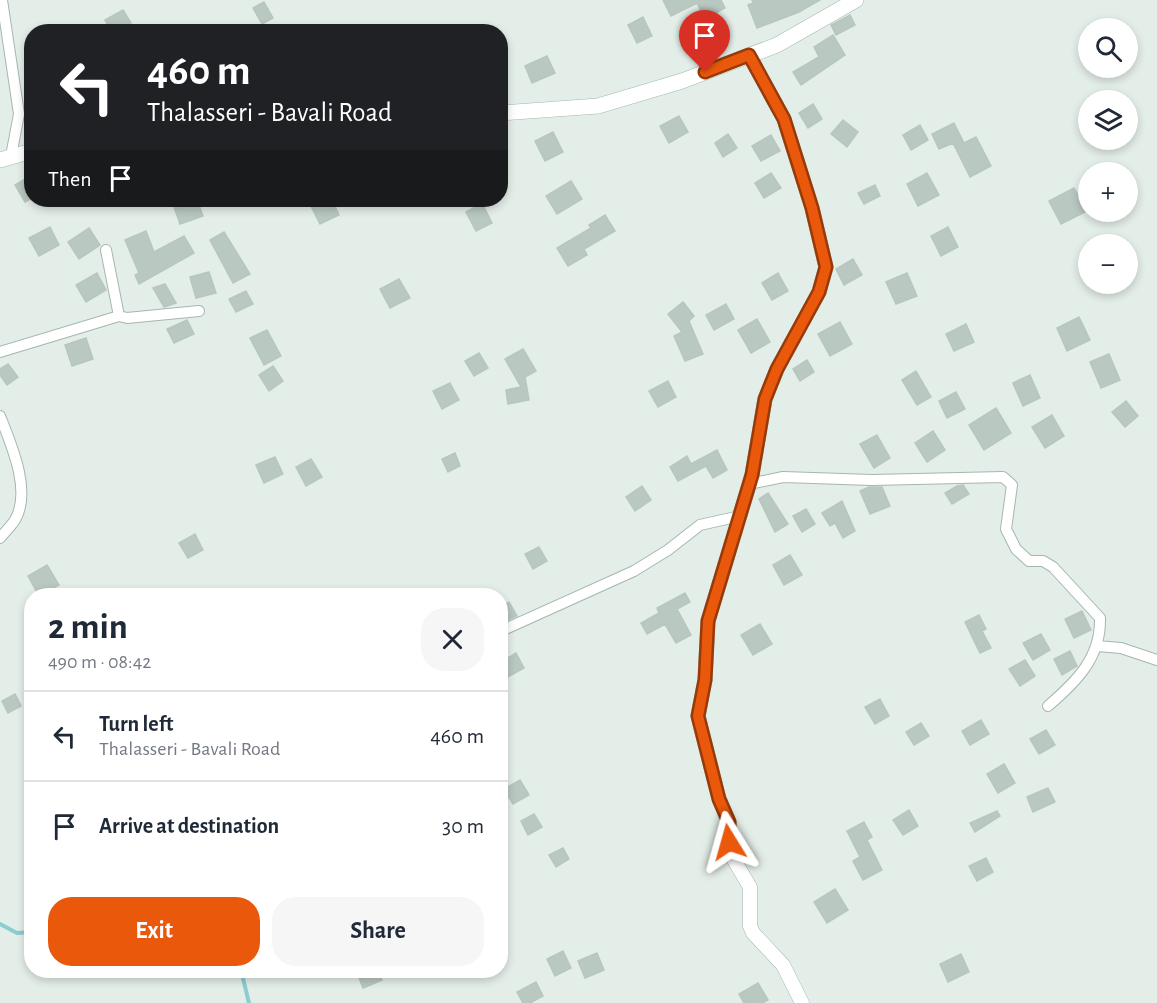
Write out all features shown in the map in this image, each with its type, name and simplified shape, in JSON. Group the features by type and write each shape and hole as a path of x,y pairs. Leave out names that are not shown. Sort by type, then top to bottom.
{"main road":[{"path":"508,112 598,106 682,81 777,45 856,0"},
{"path":"6,158 24,153"}],"street":[{"path":"2,0 19,114 6,158"},
{"path":"749,55 784,119 812,208 826,267 819,292 777,369 765,399 749,484 708,621 705,680 698,716 719,799 729,822 729,842 734,860 750,887 750,926 753,933 783,965 802,1003"},
{"path":"106,250 119,316"},
{"path":"0,352 119,316 127,318 199,311"},
{"path":"0,416 17,457 21,489 16,518 0,538"},
{"path":"749,484 783,477 872,480 1003,477 1012,484 1013,494 1007,507 1006,529 1016,549 1029,561 1043,561 1053,567 1090,604 1100,618 1101,635 1086,670 1048,706"},
{"path":"508,629 634,571 700,525 740,516"},
{"path":"1097,646 1121,648 1157,660"}],"building":[{"path":"663,0 721,0 725,8 705,19 697,3 671,16"},
{"path":"752,0 820,0 799,12 757,28 748,5 753,3"},
{"path":"264,2 273,18 262,24 253,8"},
{"path":"123,10 131,23 107,24 105,20"},
{"path":"850,15 855,25 836,35 831,25"},
{"path":"643,17 652,36 637,43 628,25"},
{"path":"702,27 709,41 687,50 681,36"},
{"path":"833,35 845,55 801,85 793,72 819,57 814,47"},
{"path":"547,56 555,73 532,83 525,66"},
{"path":"813,104 822,119 808,128 799,113"},
{"path":"679,116 688,132 669,143 660,126"},
{"path":"843,120 858,132 847,147 831,134"},
{"path":"954,123 964,143 976,137 991,166 970,177 953,143 939,149 932,134"},
{"path":"920,125 928,140 911,150 903,135"},
{"path":"553,132 563,152 545,161 535,141"},
{"path":"728,134 737,148 723,157 715,143"},
{"path":"771,135 780,151 761,161 752,146"},
{"path":"771,173 781,188 764,198 755,183"},
{"path":"927,173 939,195 918,206 907,184"},
{"path":"24,180 24,200 15,185"},
{"path":"571,181 582,199 557,214 546,196"},
{"path":"875,185 880,196 864,204 858,193"},
{"path":"1074,188 1078,195 1078,216 1061,224 1049,201"},
{"path":"174,207 200,207 203,216 180,224"},
{"path":"312,207 335,207 339,215 320,224"},
{"path":"475,207 484,207 492,223 476,231 466,212"},
{"path":"605,215 615,231 584,249 587,255 568,266 557,248 591,228 589,225"},
{"path":"50,227 59,245 39,256 29,238"},
{"path":"948,227 958,247 941,256 931,236"},
{"path":"89,228 100,245 79,259 68,242"},
{"path":"146,231 154,252 184,236 194,253 139,284 135,275 139,273 125,240"},
{"path":"224,232 250,274 233,283 210,240"},
{"path":"853,259 862,275 844,285 836,269"},
{"path":"209,272 216,293 196,298 190,277"},
{"path":"97,273 106,290 86,302 76,285"},
{"path":"778,273 788,291 772,300 762,283"},
{"path":"907,273 917,296 896,304 886,282"},
{"path":"399,279 410,298 390,308 380,289"},
{"path":"165,284 176,303 164,307 153,288"},
{"path":"246,291 253,304 236,312 229,299"},
{"path":"683,302 694,316 689,321 703,354 685,361 674,336 682,332 668,314"},
{"path":"726,304 734,319 714,330 706,315"},
{"path":"1079,317 1090,340 1067,351 1057,328"},
{"path":"757,319 770,342 751,353 738,330"},
{"path":"187,320 194,334 174,343 167,329"},
{"path":"840,322 852,344 830,356 818,334"},
{"path":"966,324 974,342 954,351 946,334"},
{"path":"267,330 281,356 264,365 250,338"},
{"path":"86,338 93,359 72,366 65,345"},
{"path":"523,349 536,371 525,377 529,400 508,404 506,390 521,387 505,359"},
{"path":"479,353 488,368 474,376 465,361"},
{"path":"1109,354 1120,380 1101,388 1090,362"},
{"path":"807,360 814,372 800,381 793,369"},
{"path":"8,364 18,377 7,385 0,375 0,369"},
{"path":"273,366 283,381 269,391 259,375"},
{"path":"916,371 931,397 917,405 902,380"},
{"path":"1030,375 1040,398 1023,406 1013,383"},
{"path":"668,381 676,397 658,407 649,391"},
{"path":"450,383 459,400 442,409 433,391"},
{"path":"956,392 965,409 947,418 939,401"},
{"path":"1126,401 1138,416 1125,427 1112,412"},
{"path":"996,408 1011,433 984,450 969,425"},
{"path":"1052,415 1064,436 1045,448 1032,427"},
{"path":"933,431 945,450 927,462 915,443"},
{"path":"877,435 890,458 874,468 860,444"},
{"path":"717,450 727,470 713,478 706,466 678,481 670,467 687,456 691,464"},
{"path":"455,453 460,466 448,472 442,459"},
{"path":"275,457 283,474 264,483 256,465"},
{"path":"311,459 322,477 306,486 296,467"},
{"path":"963,485 969,494 952,504 945,493"},
{"path":"642,486 651,500 635,511 626,497"},
{"path":"869,487 882,487 890,506 870,514 860,491"},
{"path":"768,493 788,524 775,532 759,499"},
{"path":"842,501 855,531 843,538 835,523 830,526 822,513"},
{"path":"806,509 815,524 802,532 793,516"},
{"path":"195,534 203,550 188,558 179,543"},
{"path":"539,547 547,561 533,569 525,554"},
{"path":"790,555 802,575 784,585 773,565"},
{"path":"47,565 59,585 54,588 35,588 28,576"},
{"path":"685,593 690,602 677,609 691,635 676,643 665,624 647,634 641,623 659,613 657,608"},
{"path":"508,603 517,616 508,620"},
{"path":"1082,611 1091,630 1074,638 1065,619"},
{"path":"979,615 986,629 982,631 991,648 980,653 965,622"},
{"path":"760,624 772,644 753,655 741,635"},
{"path":"1041,634 1050,650 1033,660 1023,643"},
{"path":"1070,651 1077,666 1062,675 1054,659"},
{"path":"516,653 524,668 508,677 508,658"},
{"path":"1025,660 1035,676 1020,686 1009,669"},
{"path":"15,694 21,706 8,713 2,701"},
{"path":"880,699 889,716 875,724 865,707"},
{"path":"981,720 989,734 970,745 962,731"},
{"path":"921,723 929,736 914,745 906,732"},
{"path":"1046,730 1055,745 1039,754 1030,739"},
{"path":"1004,764 1015,783 998,793 987,774"},
{"path":"520,780 529,795 513,804 508,796 508,787"},
{"path":"1048,788 1055,802 1033,812 1027,797"},
{"path":"909,810 918,826 903,835 893,820"},
{"path":"997,811 1000,816 975,832 970,823"},
{"path":"534,814 542,827 528,835 521,821"},
{"path":"864,822 872,837 867,840 882,870 863,880 853,861 860,857 847,831"},
{"path":"563,848 569,859 556,867 549,855"},
{"path":"986,858 993,872 977,881 969,866"},
{"path":"835,889 848,910 827,923 814,902"},
{"path":"563,951 571,968 555,976 547,959"},
{"path":"597,953 604,970 585,978 578,961"},
{"path":"961,954 969,972 948,982 940,964"},
{"path":"359,978 381,978 382,980 363,988"},
{"path":"536,982 543,996 530,1003 523,1003 517,992"},
{"path":"758,983 768,1000 762,1003 744,1003 739,994"}],"waterway":[{"path":"0,924 17,933 24,933"},
{"path":"243,978 249,1003"}],"route":[{"path":"705,72 749,55 784,119 812,208 826,267 819,292 777,369 765,399 752,475 708,621 709,641 705,680 698,716 719,799 729,822 729,842"}]}
